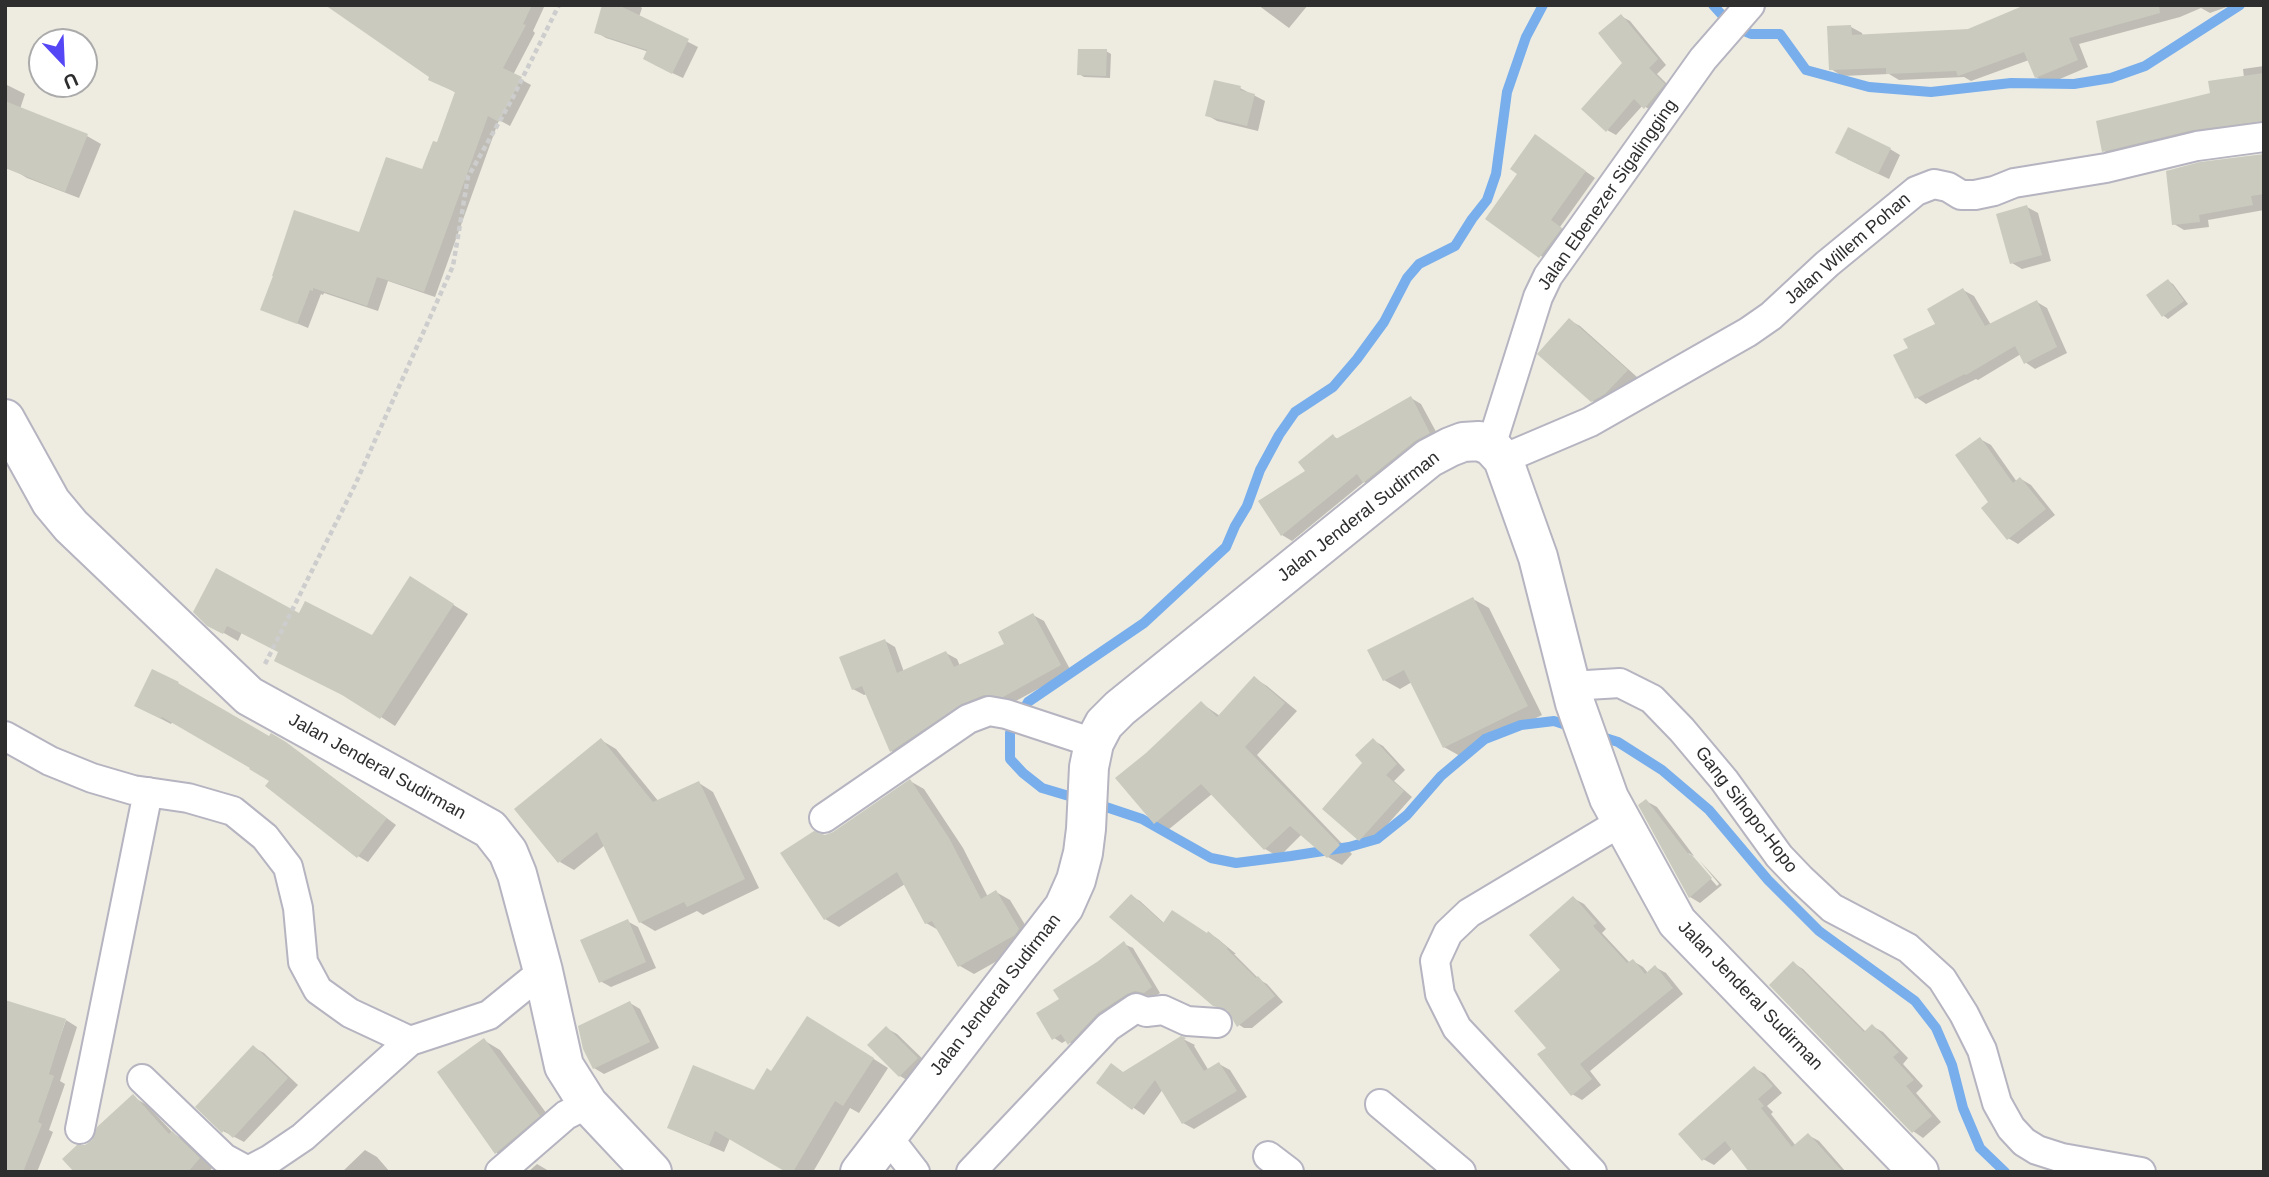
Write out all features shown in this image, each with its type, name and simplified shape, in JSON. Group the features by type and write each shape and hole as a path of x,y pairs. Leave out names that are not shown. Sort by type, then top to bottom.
{"main road":[{"name":"Jalan Jenderal Sudirman","path":"5,419 51,502 71,526 249,696 490,829 508,852 517,874 543,971 564,1066 588,1104 652,1172"},
{"name":"Jalan Jenderal Sudirman","path":"860,1172 1064,907 1076,880 1086,829 1091,755 1104,724 1120,708 1429,458 1463,442 1479,441 1497,452 1538,557 1572,694 1615,810 1677,922 1919,1172"}],"street":[{"name":"Jalan Ebenezer Sigalingging","path":"1497,452 1538,297 1548,276 1695,70 1749,6"},
{"name":"Jalan Willem Pohan","path":"1497,452 1590,422 1748,332 1771,316 1827,264 1916,191 1934,184 1948,187 1961,195 1975,195 2014,183 2106,167 2197,146 2264,137"},
{"name":"Gang Sihopo-Hopo","path":"1572,694 1620,683 1652,699 1724,780 1779,856 1801,879 1832,908 1908,948 1941,979 1964,1014 1982,1050 1997,1102 2011,1128 2024,1142 2037,1150 2062,1158 2103,1163 2141,1172"},
{"path":"824,818 968,719 989,711 1045,726 1091,755"},
{"path":"5,736 50,761 92,778 133,790 188,797 233,811 265,837 288,867 298,908 303,962 318,990 350,1013 410,1041"},
{"path":"80,1129 148,792"},
{"path":"1592,1172 1457,1028 1440,994 1435,961 1448,933 1469,913 1615,810"},
{"path":"142,1079 224,1158 248,1171 270,1160 303,1137 410,1041 489,1016 543,971"},
{"path":"971,1172 1108,1027 1136,1008 1146,1012 1163,1010 1187,1021 1217,1023"},
{"path":"500,1172 566,1115 588,1104"},
{"path":"1380,1104 1461,1172"},
{"path":"887,1136 915,1172"}],"path":[{"path":"249,696 355,485 453,265 468,177 511,101 559,5"}],"building":[{"path":"325,5 532,5 523,24 526,25 503,68 522,77 499,122 488,116 424,292 377,277 367,306 313,288 297,324 260,310 294,210 359,232 386,157 422,169 433,141 437,142 455,92 428,80 429,77"},
{"path":"602,5 618,5 689,39 672,74 643,59 647,50 594,33"},
{"path":"2025,5 2159,5 2160,13 2069,38 2078,60 2035,78 2024,52 1958,76 1956,71 1886,74 1886,68 1829,70 1827,26 1851,25 1852,35 1968,29"},
{"path":"1621,14 1658,59 1649,68 1665,84 1644,109 1634,99 1606,132 1581,109 1622,63 1598,33"},
{"path":"1078,49 1107,49 1106,76 1077,75"},
{"path":"2264,73 2264,121 2193,130 2102,152 2096,121 2210,93 2208,81"},
{"path":"1214,80 1241,86 1240,90 1255,94 1247,126 1205,116"},
{"path":"5,101 88,134 65,192 5,168"},
{"path":"1848,127 1891,148 1878,174 1835,153"},
{"path":"1535,134 1586,171 1551,220 1562,228 1539,258 1485,219 1517,174 1510,169"},
{"path":"2264,154 2264,194 2251,196 2253,205 2199,215 2200,222 2172,225 2166,171 2200,162"},
{"path":"2027,205 2042,255 2010,264 1996,214"},
{"path":"2168,279 2184,301 2162,317 2146,295"},
{"path":"1963,288 1985,326 2037,300 2057,347 2024,364 2015,346 1966,375 1915,399 1893,355 1908,348 1903,339 1935,324 1927,309"},
{"path":"1569,318 1628,370 1605,394 1591,402 1537,354"},
{"path":"1411,396 1430,433 1415,441 1363,483 1357,474 1281,536 1258,501 1305,471 1298,462 1333,434 1336,439"},
{"path":"1980,437 2013,483 2020,477 2046,509 2007,540 1981,508 1988,502 1955,455"},
{"path":"216,568 299,613 305,601 372,635 410,576 454,604 380,719 342,695 274,661 278,652 227,626 223,634 207,626 193,612"},
{"path":"1473,597 1528,706 1443,748 1404,670 1383,681 1367,650"},
{"path":"1033,613 1061,665 1003,697 984,695 962,704 890,752 862,686 852,690 839,657 885,639 897,673 946,651 954,667 1004,644 998,632"},
{"path":"152,669 179,682 269,736 271,733 286,742 387,818 357,858 265,786 269,781 250,768 162,717 161,719 134,706"},
{"path":"1254,676 1285,703 1245,747 1340,845 1327,858 1290,826 1264,850 1201,784 1154,824 1115,778 1201,701 1217,717"},
{"path":"601,738 653,802 699,781 745,879 687,907 684,902 639,923 597,832 558,863 514,809"},
{"path":"1373,738 1397,764 1386,775 1404,791 1359,841 1322,809 1362,763 1355,755"},
{"path":"910,779 949,838 981,899 996,890 1019,929 1015,935 958,967 932,921 925,924 897,872 824,920 780,853 814,831 825,835 833,832"},
{"path":"1646,799 1689,855 1691,854 1712,878 1689,898 1638,805"},
{"path":"1131,894 1163,923 1172,910 1207,933 1208,931 1256,978 1258,976 1275,996 1237,1027 1227,1010 1213,1006 1109,917"},
{"path":"1573,896 1597,923 1593,926 1627,963 1633,959 1645,974 1655,965 1673,988 1580,1064 1592,1079 1571,1096 1537,1054 1546,1048 1514,1011 1560,970 1529,935"},
{"path":"628,919 646,962 599,983 580,940"},
{"path":"1124,941 1152,987 1144,993 1135,991 1127,994 1098,1013 1068,1045 1061,1034 1052,1040 1036,1013 1059,999 1053,990"},
{"path":"1793,961 1864,1032 1872,1024 1899,1052 1893,1057 1914,1080 1906,1086 1932,1116 1912,1133 1769,985"},
{"path":"5,1000 66,1019 49,1074 54,1076 38,1122 42,1124 23,1172 5,1172"},
{"path":"630,1001 650,1042 593,1069 583,1049 578,1026"},
{"path":"807,1016 874,1058 843,1106 835,1101 793,1172 786,1172 715,1131 709,1145 667,1128 693,1065 754,1090 767,1068 771,1071"},
{"path":"886,1026 918,1058 899,1077 867,1045"},
{"path":"1181,1036 1186,1038 1184,1040 1204,1071 1219,1062 1237,1091 1182,1124 1155,1080 1132,1110 1096,1083 1111,1063 1123,1072"},
{"path":"484,1038 540,1116 495,1154 437,1072"},
{"path":"253,1045 288,1078 233,1138 224,1130 222,1133 195,1107"},
{"path":"1754,1066 1773,1086 1758,1099 1764,1106 1761,1108 1792,1147 1808,1133 1843,1172 1749,1172 1725,1141 1702,1161 1678,1134"},
{"path":"133,1094 169,1134 172,1131 200,1158 188,1172 74,1172 62,1159 77,1145 85,1145 92,1140 97,1127"}],"waterway":[{"path":"1079,799 1042,788 1010,759 1010,733 1028,702 1144,623 1226,547 1247,506 1260,470 1295,412 1333,387 1357,359 1384,322 1407,278 1419,264 1455,246 1487,200 1496,174 1507,92 1526,37 1543,5"},
{"path":"1713,5 1732,26 1751,34 1780,34 1806,70 1869,87 1931,92 2011,83 2074,84 2111,78 2145,66 2240,5"},
{"path":"1094,803 1142,819 1211,858 1236,863 1349,847 1377,839 1407,815 1441,776 1485,739 1521,725 1554,721 1572,727"},
{"path":"1596,735 1618,742 1662,770 1709,810 1768,880 1819,931 1915,1001 1936,1028 1952,1065 1963,1108 1980,1148 2005,1172"}]}
